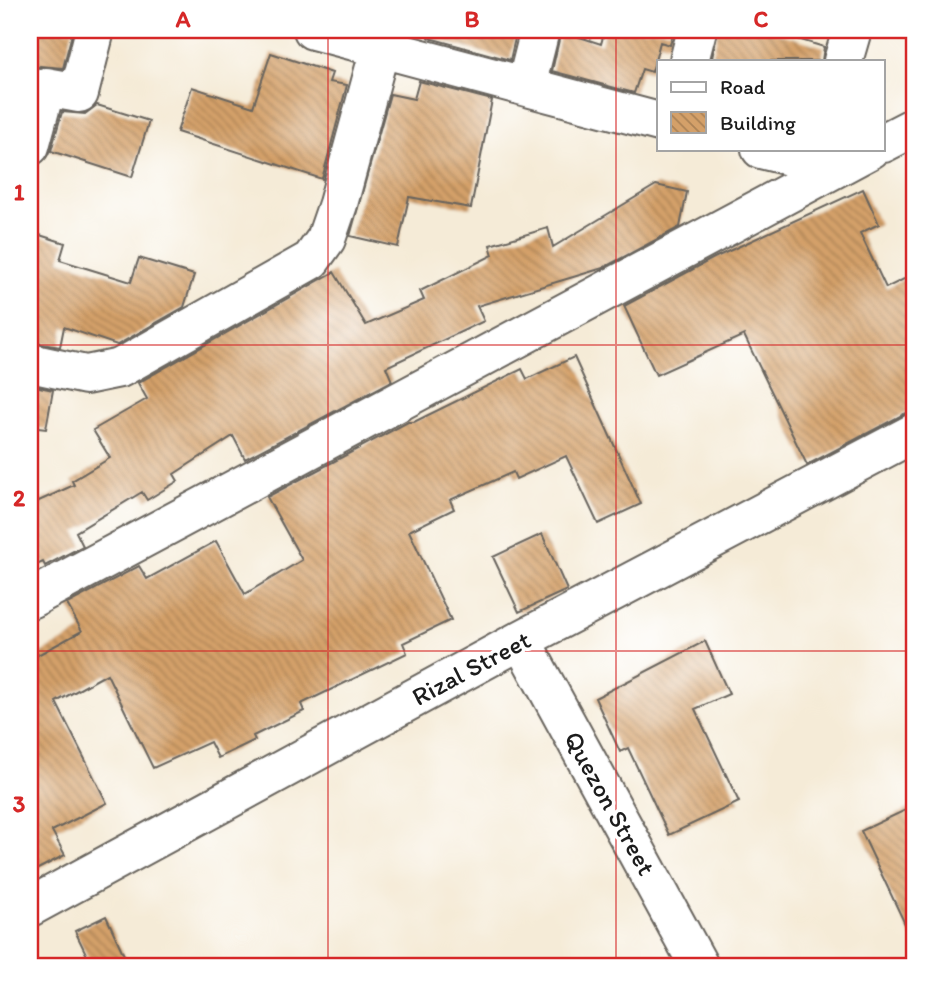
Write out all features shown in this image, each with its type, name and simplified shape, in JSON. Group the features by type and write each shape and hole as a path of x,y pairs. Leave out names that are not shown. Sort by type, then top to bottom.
{"street":[{"path":"30,146 46,87 79,93 96,30"},
{"path":"313,30 382,39 526,86 657,121"},
{"path":"526,86 540,30"},
{"path":"689,60 698,30"},
{"path":"843,60 852,30"},
{"path":"30,363 86,375 120,369 311,260 326,239 338,204 382,39"},
{"path":"884,142 914,127"},
{"path":"765,150 814,164"},
{"path":"30,599 814,164 867,150"},
{"name":"Rizal Street","path":"30,907 521,640 914,433"},
{"name":"Quezon Street","path":"521,640 686,961"}],"building":[{"path":"30,30 73,30 63,68 40,66 30,72"},
{"path":"429,30 505,30 516,34 510,60 433,39 428,37"},
{"path":"605,30 674,30 670,45 660,42 652,72 642,69 634,93 552,71 561,31 601,44"},
{"path":"718,30 768,30 824,47 822,60 712,58"},
{"path":"271,53 332,73 329,82 347,85 322,179 177,132 192,87 253,107"},
{"path":"419,81 492,100 471,208 409,197 398,247 350,236 390,94 414,99"},
{"path":"97,105 149,121 132,177 51,151 62,112 85,114"},
{"path":"656,185 687,192 680,227 603,268 477,306 484,321 386,367 392,381 245,459 233,436 174,474 178,481 147,500 142,492 76,532 83,546 45,566 43,562 30,568 30,505 74,485 72,481 110,458 93,430 147,399 138,383 334,272 366,325 424,300 420,291 493,255 490,245 548,228 553,247"},
{"path":"863,189 879,224 860,233 886,288 914,274 914,411 807,465 744,335 656,375 624,306 714,258"},
{"path":"30,232 65,243 60,260 131,282 139,258 194,275 184,307 117,345 64,327 60,347 30,342"},
{"path":"574,357 641,504 598,524 566,456 516,479 513,472 450,500 454,509 409,531 451,620 403,643 407,653 301,704 304,711 253,736 255,740 218,758 210,742 153,768 107,674 56,702 107,803 52,831 65,855 30,873 30,648 34,657 82,631 67,604 139,566 147,579 216,541 245,594 302,560 267,497 408,422 414,422 522,369 527,379"},
{"path":"30,385 53,390 46,429 30,427"},
{"path":"542,534 567,590 519,612 493,557"},
{"path":"705,641 729,694 695,709 739,802 669,835 628,748 620,752 595,698"},
{"path":"914,806 914,943 861,831"},
{"path":"106,916 129,966 92,966 75,931"}]}
